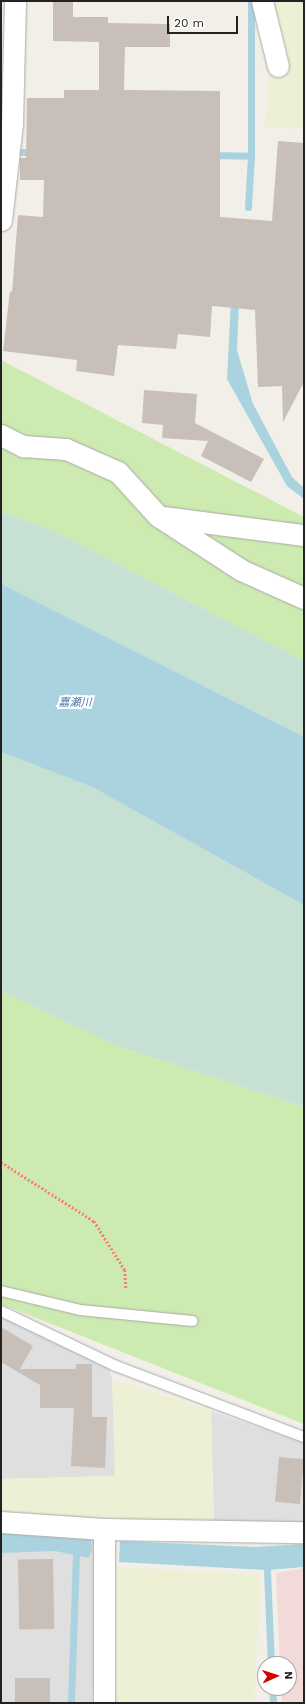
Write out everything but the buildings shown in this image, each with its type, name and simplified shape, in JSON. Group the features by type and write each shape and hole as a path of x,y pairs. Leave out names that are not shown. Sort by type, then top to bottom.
{"street":[{"path":"1,220 12,124 15,1"},
{"path":"262,1 278,66"},
{"path":"1,435 23,446 66,449 118,472 158,516 242,570 304,598"},
{"path":"158,516 304,534"},
{"path":"1,1522 104,1529 304,1532"},
{"path":"104,1529 104,1703"}],"lane":[{"path":"1,1291 80,1310 192,1321"},
{"path":"1,1311 116,1366 304,1437"}],"path":[{"path":"1,1162 94,1222 125,1270 126,1289"}],"shaded area":[{"path":"1,1313 108,1366 112,1379 116,1476 1,1479"},
{"path":"211,1411 304,1443 304,1523 214,1522"},
{"path":"1,1514 105,1521 92,1703 1,1703"},
{"path":"304,1568 304,1703 282,1703 282,1696 297,1696 297,1656 280,1656 276,1573"}],"green space":[{"path":"276,1 304,1 304,129 265,127"},
{"path":"1,360 304,517 304,661 52,530 1,512"},
{"path":"1,512 52,530 304,661 304,759 1,609"},
{"path":"1,752 92,787 304,905 304,1107 115,1045 1,991"},
{"path":"1,991 115,1045 304,1107 304,1424 1,1304"},
{"path":"112,1379 211,1411 214,1522 105,1522 1,1514 1,1479 115,1476"},
{"path":"112,1567 261,1575 254,1703 105,1703"}],"water":[{"path":"231,301 239,303 237,350 253,404 292,477 304,488 304,499 287,486 227,379"},
{"name":"嘉瀬川","path":"1,584 304,737 304,905 92,787 1,752"},
{"path":"1,1533 91,1540 92,1548 89,1558 55,1551 1,1553"},
{"path":"120,1541 255,1547 304,1544 304,1567 267,1570 119,1562"}],"waterway":[{"path":"212,155 251,156 251,1"},
{"path":"16,152 35,152"},
{"path":"248,207 251,156"},
{"path":"71,1703 76,1556"},
{"path":"267,1570 271,1656"},
{"path":"273,1696 273,1703"}]}
